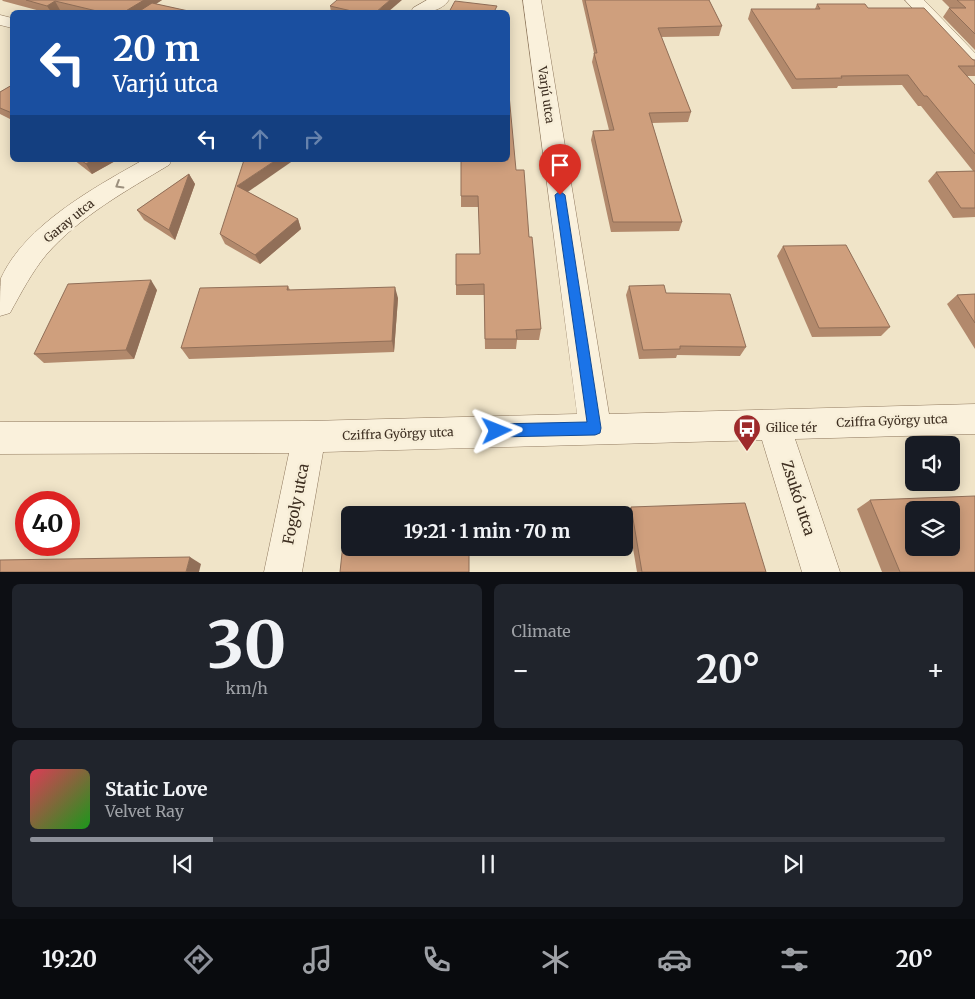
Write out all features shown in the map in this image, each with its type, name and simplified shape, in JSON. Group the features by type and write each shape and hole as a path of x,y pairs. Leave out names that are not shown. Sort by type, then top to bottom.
{"street":[{"path":"422,10 440,0"},
{"name":"Varjú utca","path":"532,0 595,428"},
{"path":"914,0 975,64"},
{"name":"Garay utca","path":"0,305 13,281 38,247 64,222 94,200 158,162"},
{"name":"Cziffra György utca","path":"0,438 308,437 975,419"},
{"name":"Zsukó utca","path":"774,425 821,572"},
{"name":"Fogoly utca","path":"283,572 308,437"}],"building":[{"path":"26,0 144,0 127,10 93,10 55,1 47,6"},
{"path":"337,0 390,0 378,10 347,10 330,6"},
{"path":"585,0 709,0 722,26 658,28 691,112 649,113 682,222 613,222 593,131 614,130 594,53 597,53"},
{"path":"957,0 975,0 975,34 949,8 966,8"},
{"path":"455,1 497,6 495,10 450,10"},
{"path":"152,3 184,10 141,10"},
{"path":"817,4 865,4 868,8 924,8 975,60 975,66 958,66 975,85 975,154 908,75 796,79 751,9 820,9"},
{"path":"10,86 10,112 0,108 0,92"},
{"path":"510,106 516,170 524,170 529,237 532,237 541,329 516,330 517,339 485,339 484,284 456,285 456,254 480,254 478,196 461,196 461,162 510,162"},
{"path":"243,162 273,162 237,186 298,219 255,255 220,234"},
{"path":"975,171 975,208 961,208 936,172"},
{"path":"189,174 169,230 137,210"},
{"path":"846,245 890,327 819,328 783,246"},
{"path":"151,280 126,350 34,354 68,284"},
{"path":"664,285 666,293 730,294 746,347 680,346 680,349 643,350 629,286"},
{"path":"288,286 287,290 395,287 392,341 181,348 200,288"},
{"path":"975,294 975,323 957,295"},
{"path":"975,496 975,572 900,572 870,500"},
{"path":"745,503 766,572 642,572 633,519 633,507"},
{"path":"342,556 469,556 469,572 340,572"},
{"path":"190,557 186,572 0,572 0,560"}],"place":[{"name":"Gilice tér","path":"747,452"}],"route":[{"path":"497,431 595,428 560,195"}]}
